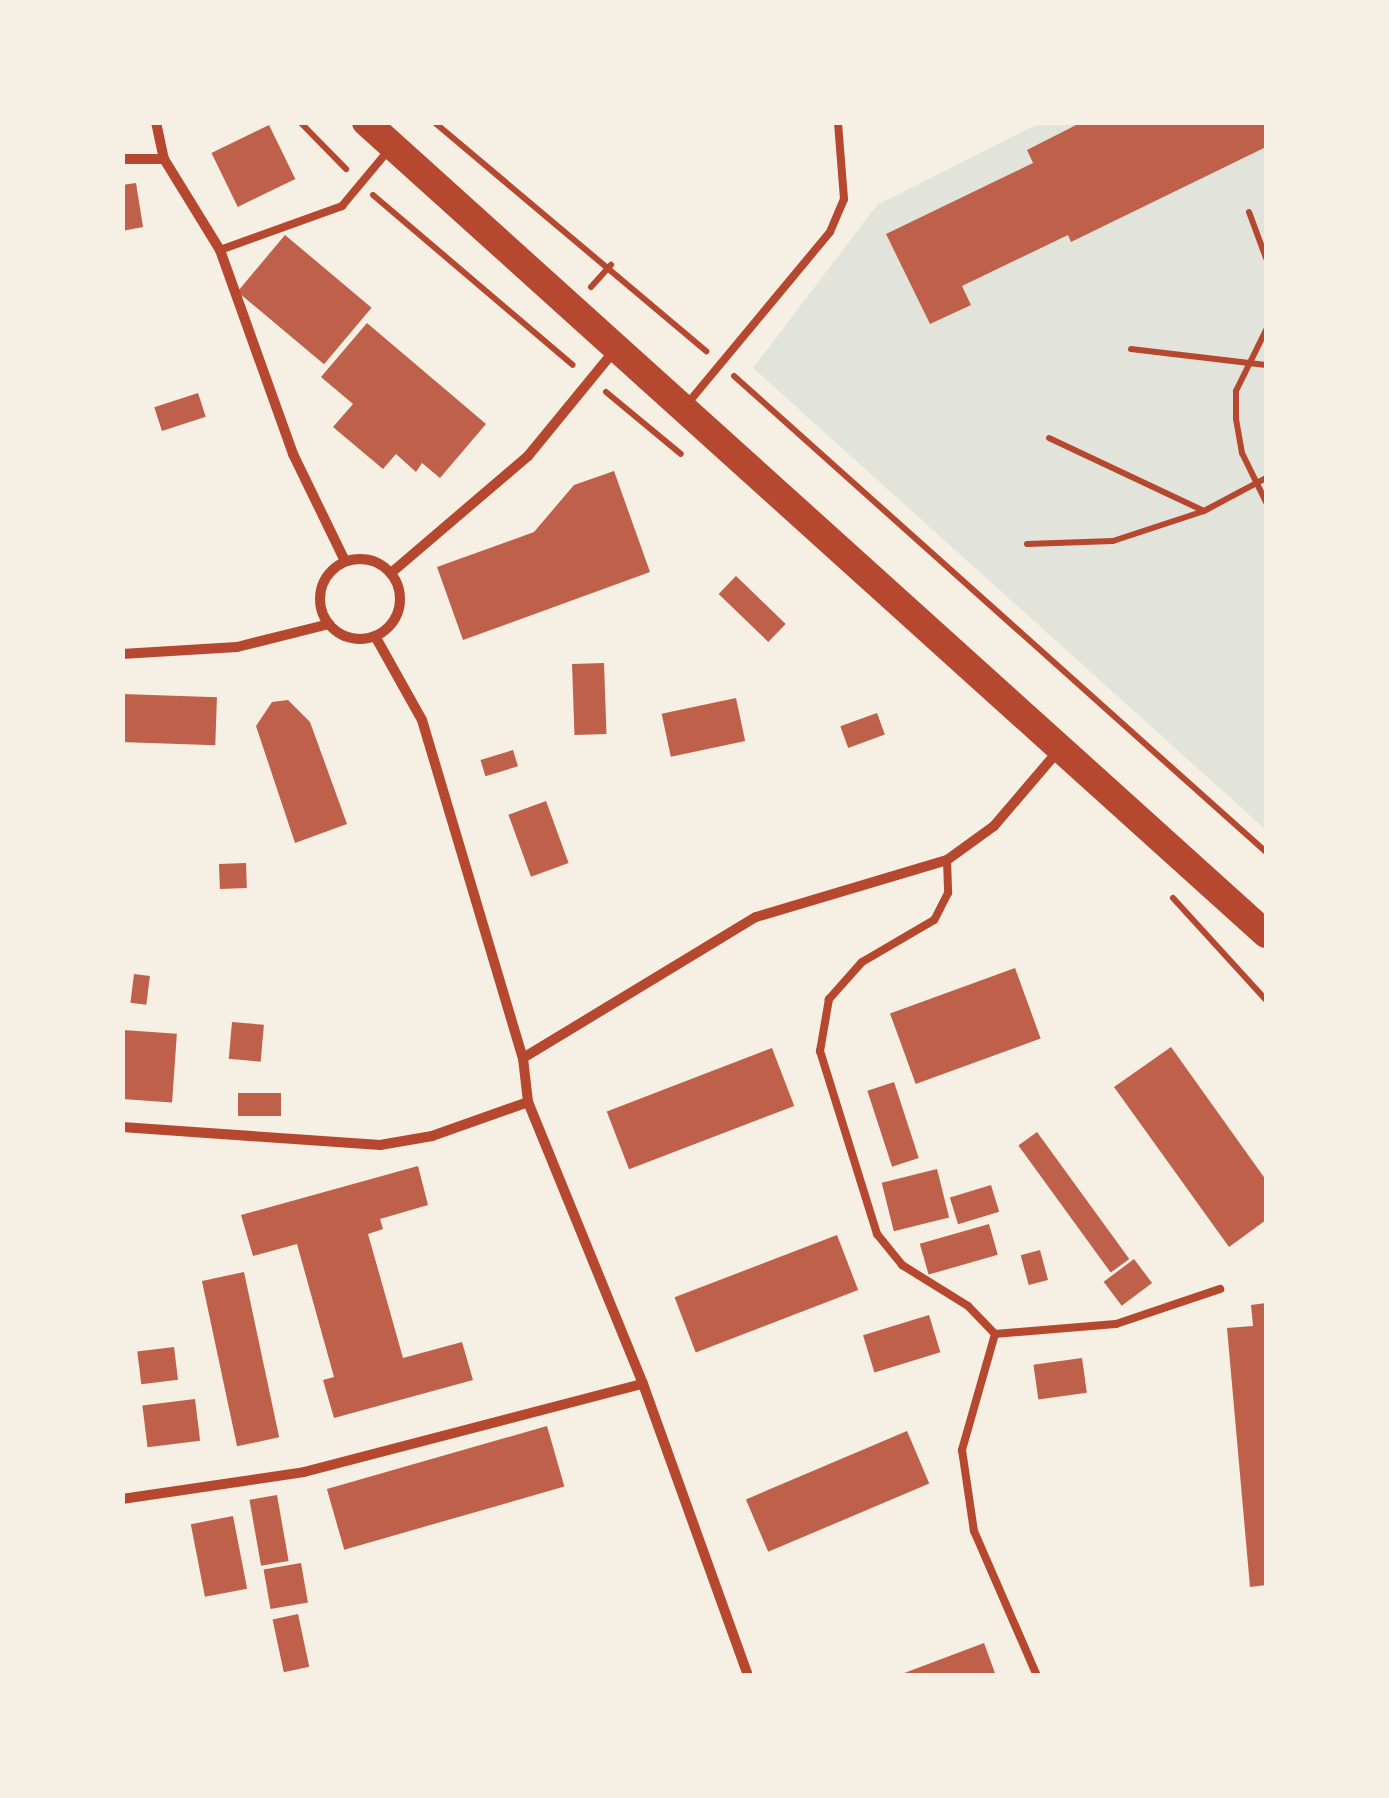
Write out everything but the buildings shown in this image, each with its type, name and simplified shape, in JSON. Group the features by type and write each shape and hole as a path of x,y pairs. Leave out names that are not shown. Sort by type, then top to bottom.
{"highway":[{"path":"366,122 389,150 1063,746 1266,934"}],"street":[{"path":"156,122 164,159 220,250 292,454 345,561"},
{"path":"122,159 164,159"},
{"path":"391,573 528,456 613,352"},
{"path":"329,624 320,589 345,561 361,558 391,573"},
{"path":"122,654 222,650 329,624 358,640 374,636 399,609 391,573"},
{"path":"374,636 422,720 523,1058 528,1102 643,1384 748,1676"},
{"path":"523,1058 756,917 947,860 994,826 1063,746"},
{"path":"122,1127 380,1145 432,1136 528,1102"},
{"path":"122,1500 304,1472 643,1384"}],"lane":[{"path":"681,410 722,366 830,232 844,199 838,122"},
{"path":"220,250 317,220 362,186 389,150"},
{"path":"947,860 948,893 934,920 862,962 829,999 820,1050 877,1234 902,1265 968,1306 995,1334"},
{"path":"995,1334 1116,1324 1220,1289"},
{"path":"995,1334 962,1450 974,1531 1037,1676"}],"path":[{"path":"300,122 362,186 690,462"},
{"path":"434,122 722,366 1266,852"},
{"path":"1249,212 1266,258"},
{"path":"1266,330 1236,391 1236,419 1266,502"},
{"path":"1131,349 1266,365"},
{"path":"1049,438 1204,511"},
{"path":"1027,544 1112,542 1204,511 1266,478"},
{"path":"1162,887 1216,938 1266,1000"}],"shaded area":[{"path":"1040,123 1266,123 1266,830 753,368 877,205"}]}
